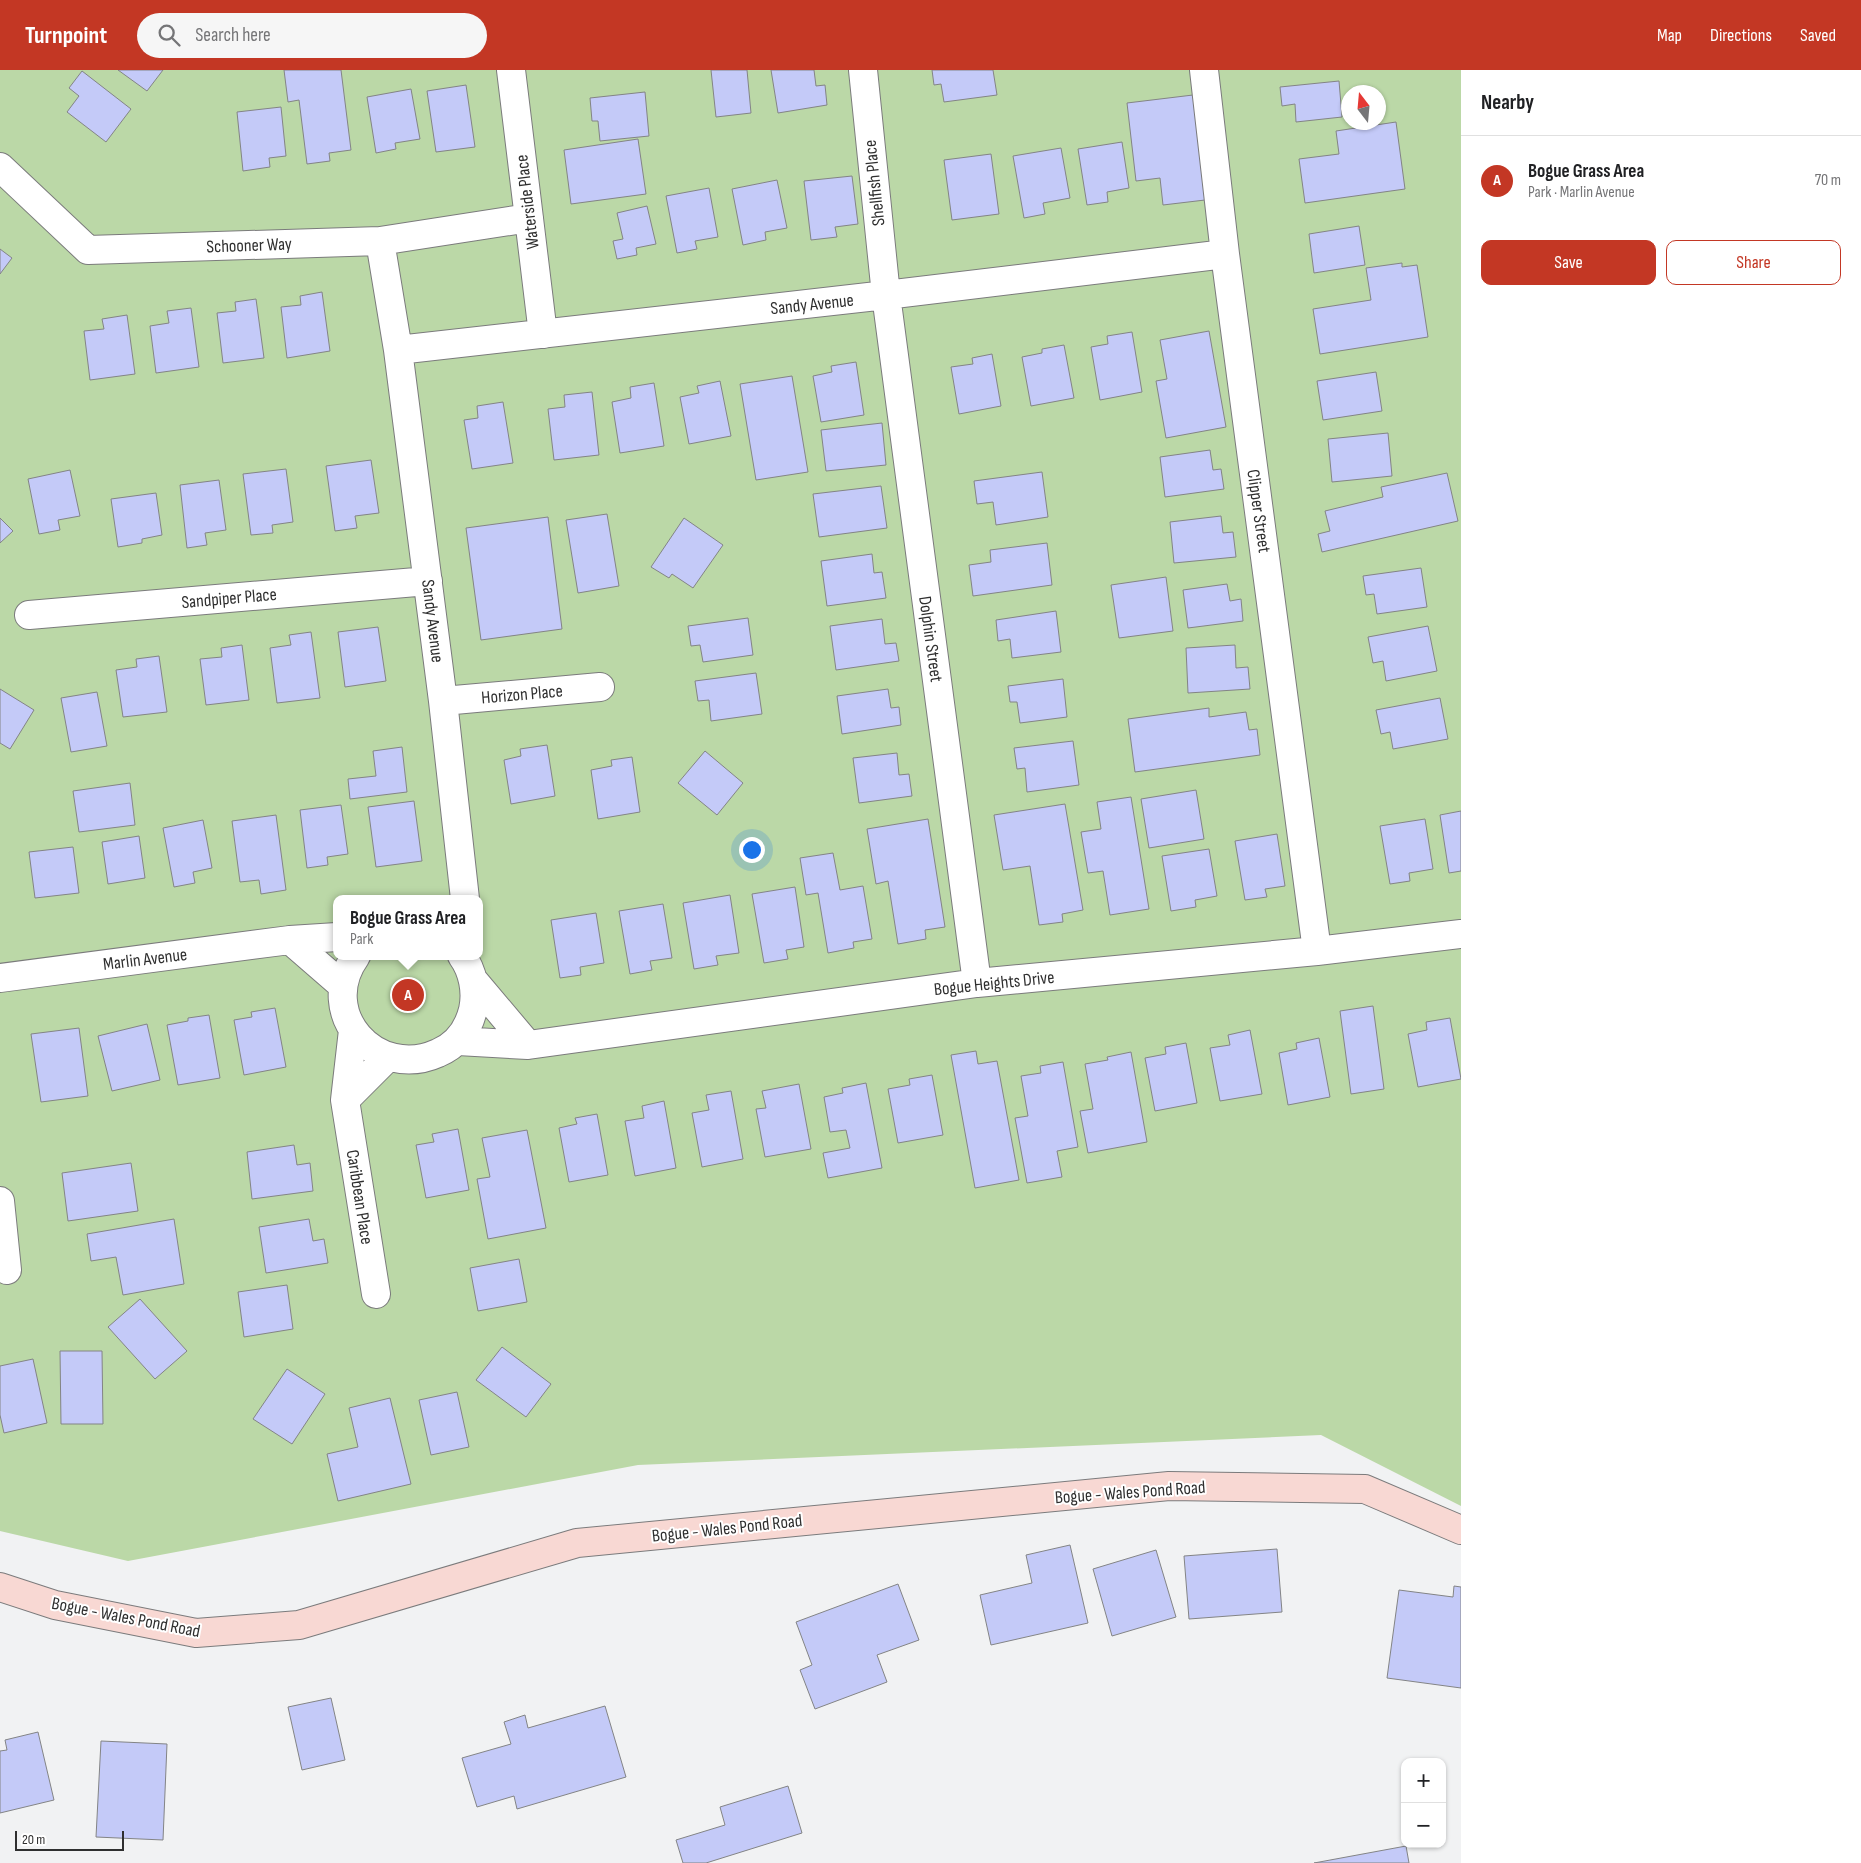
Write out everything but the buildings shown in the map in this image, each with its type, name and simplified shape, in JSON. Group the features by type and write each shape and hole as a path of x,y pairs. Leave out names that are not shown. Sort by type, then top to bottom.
{"street":[{"name":"Waterside Place","path":"511,70 543,334"},
{"name":"Shellfish Place","path":"863,70 886,296"},
{"name":"Clipper Street","path":"1204,70 1225,254 1317,951"},
{"name":"Schooner Way","path":"0,167 88,250 380,241 529,218"},
{"name":"Sandy Avenue","path":"380,241 398,350 428,581 443,701 463,895"},
{"name":"Sandy Avenue","path":"398,350 886,296 1225,254"},
{"name":"Dolphin Street","path":"886,296 977,984"},
{"name":"Sandpiper Place","path":"29,615 428,581"},
{"name":"Horizon Place","path":"443,701 600,687"},
{"name":"Bogue Heights Drive","path":"458,1041 528,1045 977,984 1317,951 1461,934"},
{"name":"Marlin Avenue","path":"0,978 290,940 333,937"},
{"path":"290,940 343,986"},
{"path":"353,960 343,986 344,1009 352,1030 368,1047 388,1057 406,1061 426,1059 458,1041 470,1020 475,1001 467,964"},
{"path":"467,964 528,1045"},
{"name":"Caribbean Place","path":"352,1030 345,1100 376,1294"},
{"path":"345,1100 388,1057"},
{"path":"0,1201 7,1270"},
{"name":"Bogue - Wales Pond Road","path":"0,1587 55,1605 196,1633 299,1625 577,1543 1169,1486 1365,1489 1461,1530"}],"green space":[{"path":"0,70 1461,70 1461,1506 1321,1435 638,1465 128,1561 0,1531"}],"place":[{"name":"Bogue Grass Area","path":"408,995"}]}
